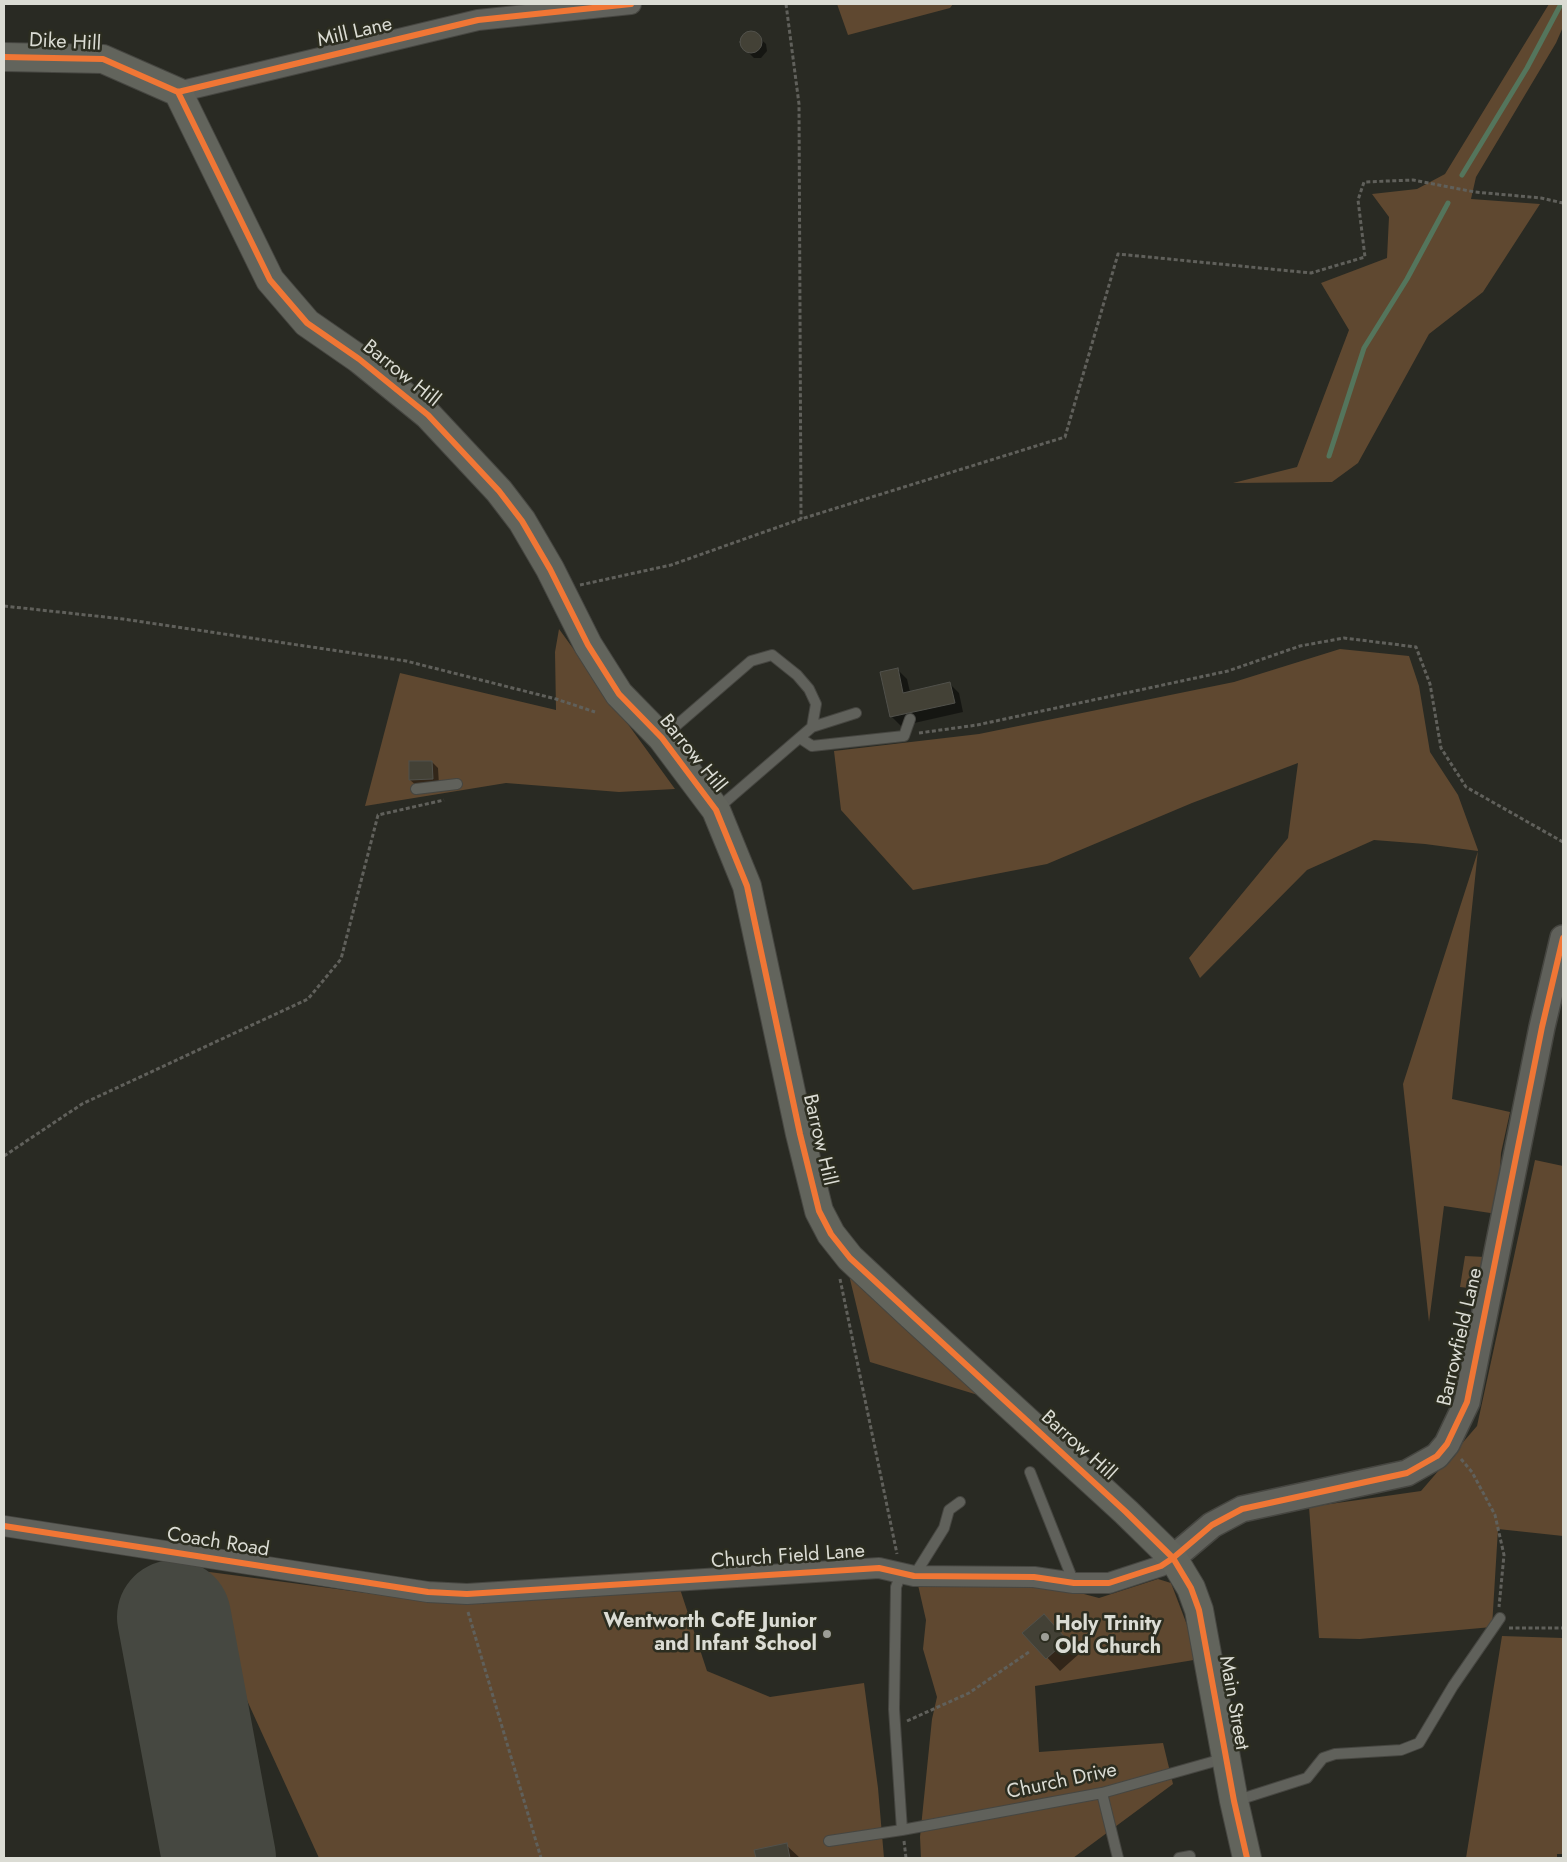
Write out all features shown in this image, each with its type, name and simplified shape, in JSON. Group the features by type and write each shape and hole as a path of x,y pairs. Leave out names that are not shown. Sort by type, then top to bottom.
{"main road":[{"name":"Dike Hill","path":"4,57 103,58 178,92"},
{"name":"Barrow Hill","path":"178,92 270,280 307,323 359,359 434,422 499,491 522,521 560,589 588,645 619,694 662,738 716,810 747,886 802,1143 819,1211 831,1234 850,1258 1126,1512 1173,1558"},
{"name":"Main Street","path":"1173,1558 1190,1588 1199,1610 1234,1802 1247,1858"}],"street":[{"name":"Mill Lane","path":"178,92 478,20 631,4"},
{"name":"Barrowfield Lane","path":"1173,1558 1212,1525 1242,1509 1407,1473 1437,1456 1447,1444 1467,1402 1542,1027 1563,938"},
{"name":"Coach Road","path":"4,1526 428,1592"},
{"name":"Church Field Lane","path":"428,1592 466,1594 879,1568 908,1575 1034,1577 1074,1583 1109,1583 1161,1566 1173,1558"}],"lane":[{"path":"662,738 751,661 772,655 796,675 809,689 816,704 812,726"},
{"path":"716,810 812,726 856,713"},
{"path":"800,738 812,746 904,736 910,719"},
{"path":"416,789 457,784"},
{"path":"1030,1472 1074,1583"},
{"path":"902,1830 895,1726 896,1587 908,1575 944,1528 949,1510 960,1502"},
{"path":"1234,1802 1307,1778 1323,1758 1335,1754 1401,1750 1420,1743 1453,1686 1500,1618"},
{"name":"Church Drive","path":"829,1841 902,1830 1102,1793 1226,1758"},
{"path":"1102,1793 1118,1858"},
{"path":"1179,1858 1190,1856"}],"path":[{"path":"786,4 799,104 801,519"},
{"path":"560,589 671,565 801,519 1065,437 1118,254 1311,273 1365,257 1358,200 1364,182 1413,180 1475,192 1541,198 1563,203"},
{"path":"4,606 123,619 406,661 556,699 595,712"},
{"path":"904,736 977,725 1228,671 1300,646 1344,638 1416,647 1430,684 1441,748 1466,787 1563,842"},
{"path":"4,1156 82,1104 308,999 341,959 378,815 453,799 457,784"},
{"path":"842,1290 908,1575"},
{"path":"1447,1444 1472,1472 1495,1515 1504,1555 1499,1608 1504,1628 1563,1628"},
{"path":"466,1594 465,1603 541,1858"},
{"path":"895,1726 969,1693 1029,1652"}],"shaded area":[{"path":"837,4 953,4 950,8 848,35"},
{"path":"1549,4 1563,4 1563,27 1556,43 1476,177 1471,199 1540,204 1483,292 1429,334 1358,463 1332,482 1233,483 1297,467 1349,330 1321,283 1387,258 1389,217 1372,194 1417,189 1445,174"},
{"path":"559,629 675,789 619,792 506,783 365,806 400,673 556,710 555,652"},
{"path":"1340,649 1409,656 1419,686 1430,752 1458,795 1478,851 1374,840 1307,870 1200,978 1189,958 1288,838 1298,763 1192,803 1047,864 913,890 841,810 834,751 979,734 1234,682"},
{"path":"1478,851 1452,1099 1510,1112 1501,1153 1497,1214 1444,1206 1429,1322 1403,1084"},
{"path":"1535,1160 1563,1166 1563,1536 1498,1529 1492,1627 1360,1639 1319,1638 1309,1507 1421,1491 1477,1426"},
{"path":"1465,1256 1485,1257 1477,1289 1460,1287"},
{"path":"849,1275 991,1399 870,1362"},
{"path":"187,1569 427,1601 680,1589 707,1671 770,1697 864,1683 878,1788 884,1858 319,1858"},
{"path":"1158,1579 1171,1583 1200,1659 1035,1686 1039,1752 1163,1743 1173,1784 1073,1858 921,1858 920,1837 932,1719 937,1697 923,1649 926,1620 918,1585 1035,1581 1099,1598"},
{"path":"1502,1636 1563,1638 1563,1854 1557,1854 1557,1858 1466,1858"}],"building":[{"path":"751,31 759,34 762,42 759,50 751,53 743,50 740,42 743,34"},
{"path":"898,668 903,693 950,682 955,703 890,717 880,672"},
{"path":"409,761 432,761 433,779 409,780"},
{"name":"Holy Trinity Old Church","path":"1044,1614 1067,1640 1046,1659 1022,1633"},
{"path":"787,1843 790,1858 756,1858 754,1850"}],"waterway":[{"path":"1462,175 1527,68 1561,4"},
{"path":"1329,456 1364,348 1407,279 1448,203"}],"runway":[{"path":"174,1617 219,1858"}],"cycle path":[{"path":"178,92 478,20 631,4"},
{"path":"4,57 103,59 178,92"},
{"path":"178,92 270,280 307,323 359,359 428,415 499,491 522,521 550,569 588,645 619,694 662,738 716,810 747,886 800,1134 819,1211 831,1234 850,1258 1126,1512 1173,1558 1191,1588 1199,1610 1234,1801 1247,1858"},
{"path":"4,1526 428,1592 467,1594 879,1568 914,1576 1034,1577 1074,1583 1109,1583 1161,1566 1212,1525 1242,1509 1407,1473 1437,1456 1447,1444 1467,1402 1542,1027 1563,938"}],"place":[{"name":"Wentworth CofE Junior and Infant School","path":"827,1634"},
{"name":"Holy Trinity Old Church","path":"1045,1637"}]}
